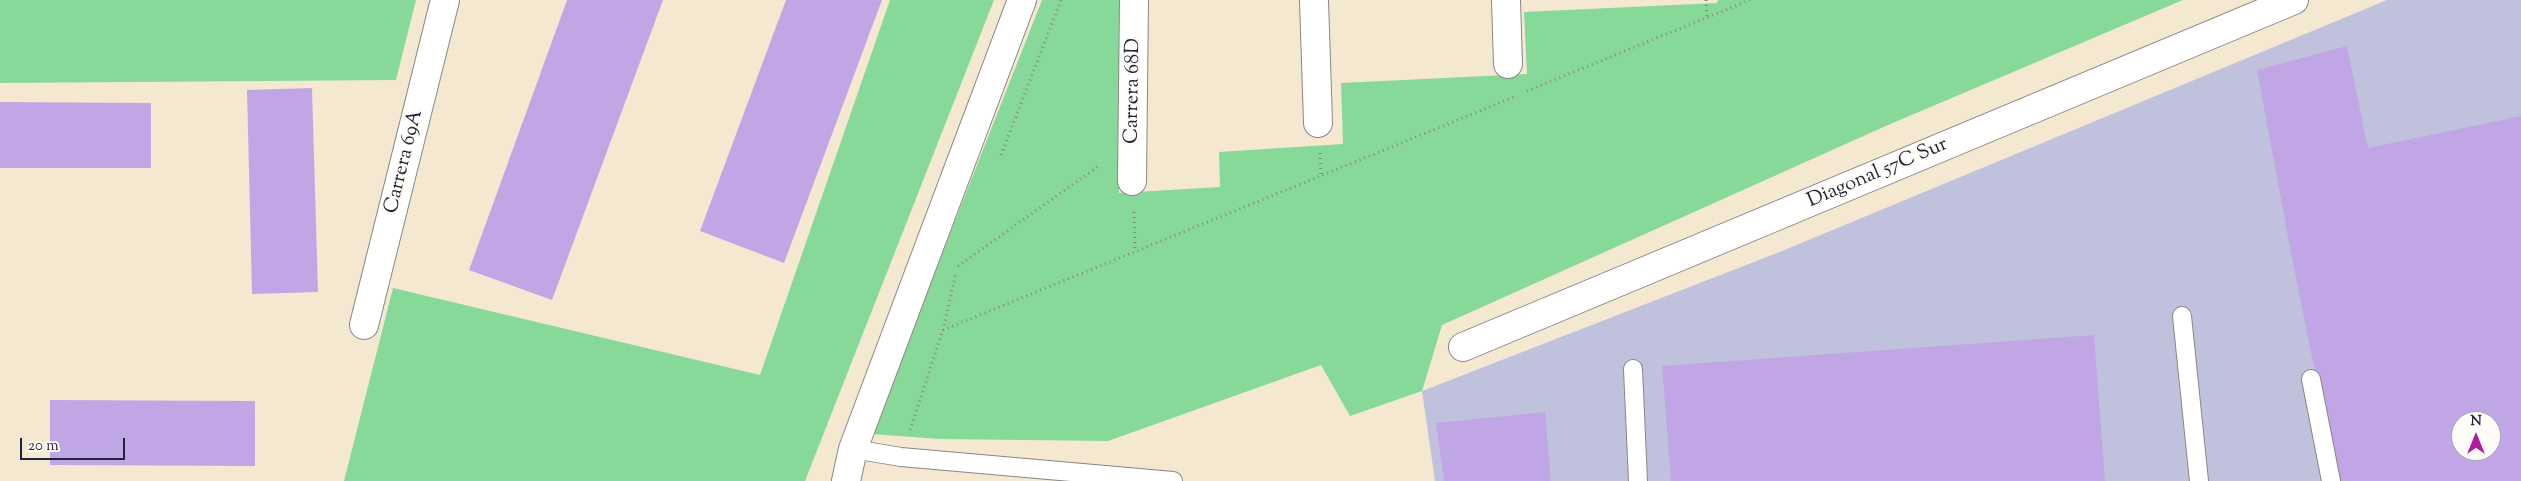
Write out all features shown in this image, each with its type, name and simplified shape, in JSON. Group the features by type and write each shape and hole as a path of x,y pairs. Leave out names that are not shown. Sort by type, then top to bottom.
{"street":[{"name":"Carrera 69A","path":"364,325 445,0"},
{"path":"846,481 853,449 1022,0"},
{"name":"Carrera 68D","path":"1132,181 1134,0"},
{"path":"1314,0 1318,123"},
{"path":"1506,0 1508,64"},
{"name":"Diagonal 57C Sur","path":"1463,347 2294,0"}],"lane":[{"path":"2182,316 2200,481"},
{"path":"1634,369 1638,481"},
{"path":"2311,379 2331,481"},
{"path":"853,449 901,457 1173,481"}],"path":[{"path":"1000,156 1061,0"},
{"path":"1706,0 1707,18"},
{"path":"943,330 1750,0"},
{"path":"958,266 1133,141"},
{"path":"1132,181 1135,252"},
{"path":"901,457 943,330 961,257"}],"shaded area":[{"path":"2387,0 2521,0 2521,481 1435,481 1422,391 1782,251"}],"green space":[{"path":"0,0 416,0 396,80 0,83"},
{"path":"890,0 994,0 805,481 344,481 393,288 760,375"},
{"path":"1042,0 1125,0 1119,193 1220,187 1219,152 1343,144 1341,83 1527,74 1524,12 1717,3 1718,0 2183,0 1888,125 1442,325 1422,391 1350,416 1321,365 1108,441 940,439 871,434"}],"building":[{"path":"567,0 663,0 552,300 469,270"},
{"path":"786,0 882,0 784,263 700,231"},
{"path":"2347,46 2368,148 2521,116 2521,481 2337,481 2291,253 2257,70"},
{"path":"312,88 318,292 252,294 247,90"},
{"path":"0,102 151,103 151,168 0,168"},
{"path":"2094,335 2105,481 1671,481 1662,366"},
{"path":"50,400 255,401 255,466 50,465"},
{"path":"1545,412 1551,481 1444,481 1436,423"}]}
